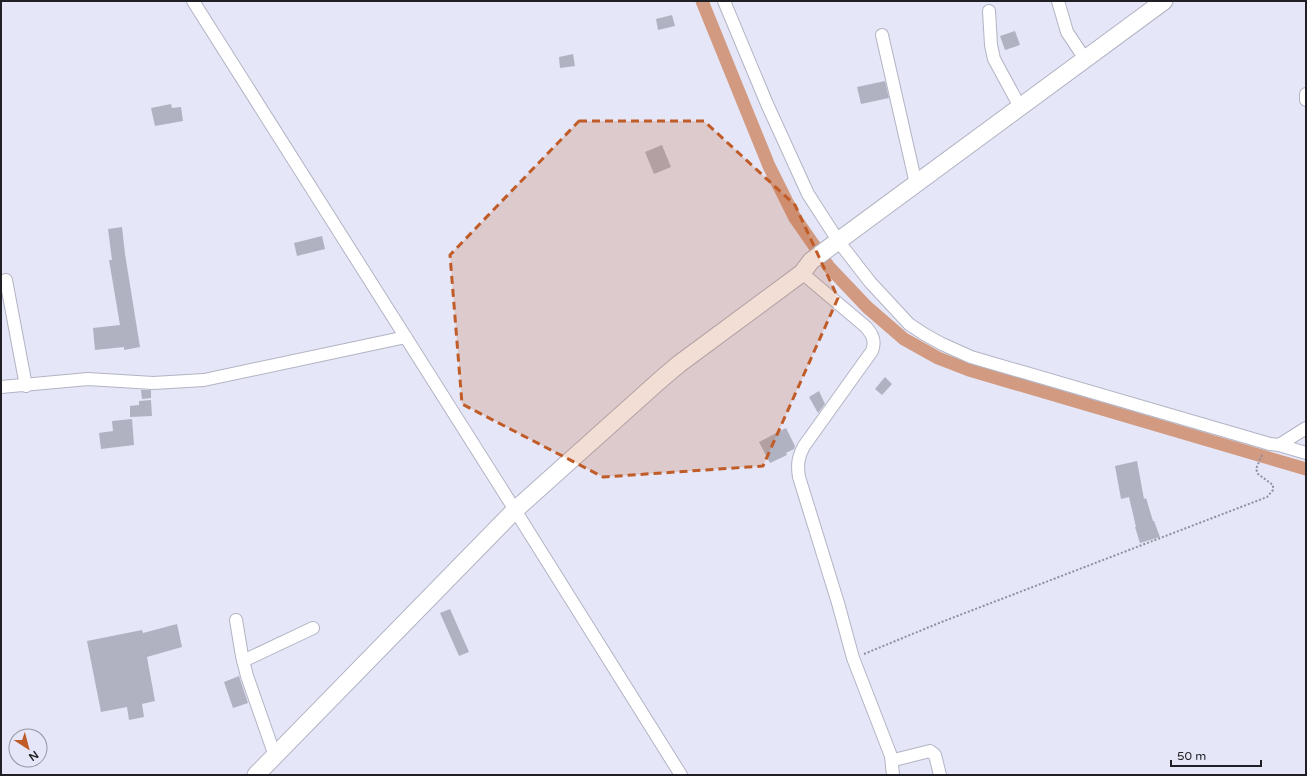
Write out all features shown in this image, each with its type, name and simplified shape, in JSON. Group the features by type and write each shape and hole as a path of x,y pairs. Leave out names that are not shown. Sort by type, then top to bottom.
{"street":[{"path":"193,1 681,775"},
{"path":"724,1 767,104 832,246 870,282 909,324 942,344 971,356 1270,444 1279,445 1306,453"},
{"path":"1058,1 1067,32 1085,59"},
{"path":"256,775 515,510 659,381 832,246 1164,1"},
{"path":"990,11 991,45 994,59 1020,107"},
{"path":"882,35 916,184"},
{"path":"1306,94 1306,100"},
{"path":"806,267 866,327 872,334 875,345 804,446 799,455 797,465 798,477 838,602 853,658 891,756 896,764 925,751 933,752 937,759 940,775"},
{"path":"6,280 26,386"},
{"path":"1,388 88,380 153,383 204,380 406,337"},
{"path":"1279,445 1306,428"},
{"path":"236,620 243,662 253,696 275,756"},
{"path":"243,662 313,628"}],"path":[{"path":"853,658 946,620 1267,497 1273,490 1273,485 1262,478 1256,469 1264,450"}],"highlighted area":[{"path":"579,121 704,121 795,205 838,298 763,466 603,477 462,404 450,255"}],"building":[{"path":"672,15 675,26 658,30 656,19"},
{"path":"1015,31 1020,45 1005,50 1000,36"},
{"path":"573,54 575,66 560,68 559,57"},
{"path":"885,81 889,98 861,104 857,87"},
{"path":"171,104 172,108 181,107 183,121 155,126 151,108"},
{"path":"662,145 671,167 654,174 645,152"},
{"path":"122,227 140,347 124,350 124,347 95,350 93,328 120,325 109,260 112,260 108,229"},
{"path":"322,236 325,249 297,256 294,243"},
{"path":"885,377 892,384 882,395 875,389"},
{"path":"141,390 151,390 151,398 142,399"},
{"path":"819,391 825,404 818,413 809,397"},
{"path":"151,400 152,416 130,417 130,406 139,405 139,401"},
{"path":"132,419 134,445 101,449 99,433 113,431 112,421"},
{"path":"786,428 795,446 794,449 786,453 787,455 770,463 759,442"},
{"path":"1137,461 1144,499 1146,498 1160,537 1140,543 1129,497 1121,499 1115,466"},
{"path":"450,609 469,652 459,656 440,613"},
{"path":"177,624 182,647 147,657 155,701 142,704 144,717 129,720 127,707 101,712 87,641 142,630 143,633"},
{"path":"239,676 248,703 233,708 224,682"}],"waterway":[{"path":"702,1 769,166 795,218 829,267 867,307 904,339 938,358 969,370 1306,469"}]}
